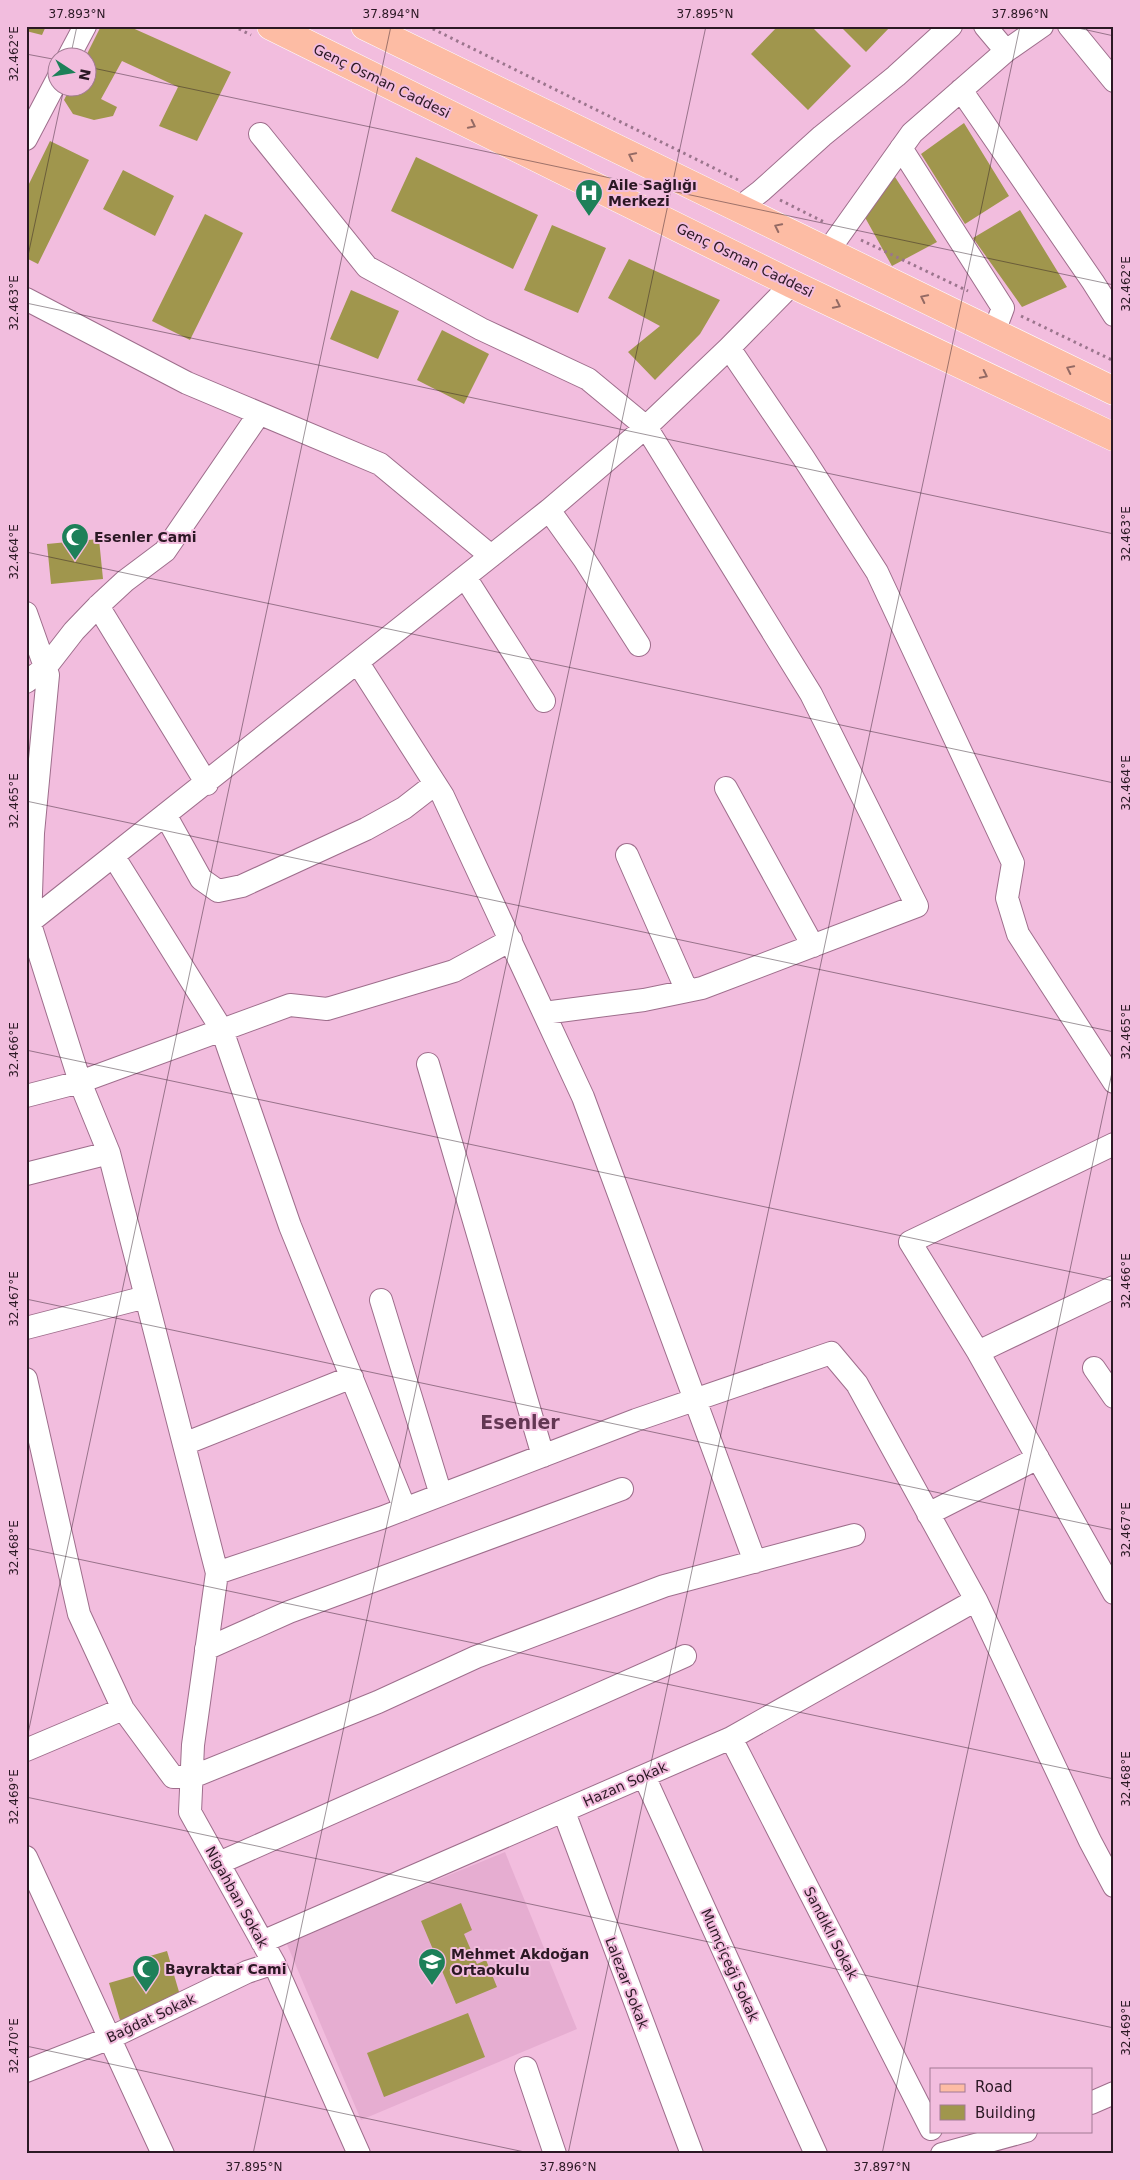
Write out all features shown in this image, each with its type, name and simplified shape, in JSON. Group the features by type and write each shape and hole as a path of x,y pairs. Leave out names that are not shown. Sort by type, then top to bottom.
{"main road":[{"name":"Genç Osman Caddesi","path":"271,26 1110,439"},
{"path":"365,26 393,32 739,208 1114,391"}],"street":[{"path":"73,48 85,26"},
{"path":"739,208 761,191 822,136 896,76 952,26"},
{"path":"985,26 1006,51"},
{"path":"828,251 912,133 1006,51 1042,26"},
{"path":"1069,26 1114,81"},
{"path":"961,90 1114,315"},
{"path":"26,139 48,97"},
{"path":"260,134 367,267 481,329 588,379 646,427 811,694 917,906 702,988 644,1000 544,1013"},
{"path":"901,148 1003,308 994,332"},
{"path":"28,925 549,510 646,427 729,348 792,284"},
{"path":"26,299 187,383 380,464 491,556"},
{"path":"729,348 803,457 877,572 1013,863 1007,898 1018,934 1114,1082"},
{"path":"26,682 46,668 74,631 98,606 125,581 165,551 259,414"},
{"path":"549,510 584,559 639,645"},
{"path":"465,577 544,701"},
{"path":"98,606 207,784"},
{"path":"26,613 48,675 33,833 28,925 80,1082 109,1153 217,1573 442,1495 696,1399 831,1353 857,1384 976,1600 1090,1841 1114,1886"},
{"path":"358,663 443,796 582,1097 696,1399 755,1562"},
{"path":"166,816 201,879 218,891 242,886 366,828 404,808 435,784"},
{"path":"726,788 813,946"},
{"path":"628,855 687,991"},
{"path":"114,857 222,1030 290,1226 405,1508"},
{"path":"26,1096 80,1082 290,1006 327,1009 454,971 511,940"},
{"path":"428,1064 543,1456"},
{"path":"1114,1144 910,1242 978,1352 1114,1593"},
{"path":"26,1174 109,1153"},
{"path":"978,1352 1114,1287"},
{"path":"26,1328 146,1297"},
{"path":"381,1300 442,1495"},
{"path":"1094,1368 1114,1397"},
{"path":"184,1444 352,1377"},
{"path":"26,1380 79,1614 124,1709 174,1777 192,1777 378,1702 494,1650 664,1586 854,1535"},
{"path":"928,1514 1038,1458"},
{"path":"206,1649 289,1612 622,1489"},
{"name":"Nigahban Sokak","path":"217,1573 193,1745 190,1812 274,1963 360,2154"},
{"name":"Hazan Sokak","path":"262,1942 731,1738 976,1600"},
{"path":"218,1863 685,1656"},
{"path":"26,1750 124,1709"},
{"name":"Sandıklı Sokak","path":"731,1738 930,2126"},
{"name":"Mumçiçeği Sokak","path":"644,1776 816,2154"},
{"name":"Lalezar Sokak","path":"564,1812 692,2154"},
{"path":"26,1857 162,2154"},
{"name":"Bağdat Sokak","path":"26,2071 110,2038 247,1972 274,1963"},
{"path":"526,2068 555,2154"},
{"path":"1092,2103 1114,2093"},
{"name":"Sandıklı Sokak","path":"934,2132 950,2153"},
{"path":"950,2153 1023,2132"}],"shaded area":[{"name":"Mehmet Akdoğan Ortaokulu","path":"505,1852 577,2029 361,2120 286,1942"}],"building":[{"path":"26,26 46,26 42,35 26,31"},
{"path":"101,26 128,26 231,72 197,141 159,126 178,87 122,61 101,99 117,107 113,116 94,120 73,114 64,100 65,98 98,98 98,48 90,48"},
{"path":"778,26 811,26 851,66 808,110 751,54"},
{"path":"840,26 891,26 866,52"},
{"path":"964,123 1009,196 965,224 921,154"},
{"path":"50,141 89,160 38,264 26,258 26,190"},
{"path":"416,157 538,215 513,269 391,211"},
{"path":"123,170 174,196 155,236 103,209"},
{"path":"895,177 937,242 892,266 857,203"},
{"path":"1020,210 1067,287 1022,307 973,238"},
{"path":"205,214 243,233 190,340 152,321"},
{"path":"552,225 606,248 578,313 524,290"},
{"path":"629,259 720,300 700,334 655,380 628,352 660,326 608,298"},
{"path":"351,290 399,311 378,359 330,339"},
{"path":"442,330 489,354 464,404 417,380"},
{"name":"Esenler Cami","path":"99,539 103,579 51,584 47,544"},
{"path":"461,1903 472,1930 464,1934 477,1964 486,1960 497,1987 456,2004 421,1921"},
{"name":"Bayraktar Cami","path":"167,1951 182,2002 120,2020 109,1983 147,1972 143,1958"},
{"path":"468,2013 485,2057 384,2097 367,2053"}],"place":[{"name":"Aile Sağlığı Merkezi","path":"589,217"},
{"name":"Esenler Cami","path":"75,561"},
{"name":"Mehmet Akdoğan Ortaokulu","path":"432,1986"},
{"name":"Bayraktar Cami","path":"146,1993"}],"district":[{"name":"Esenler","path":"520,1422"}]}
